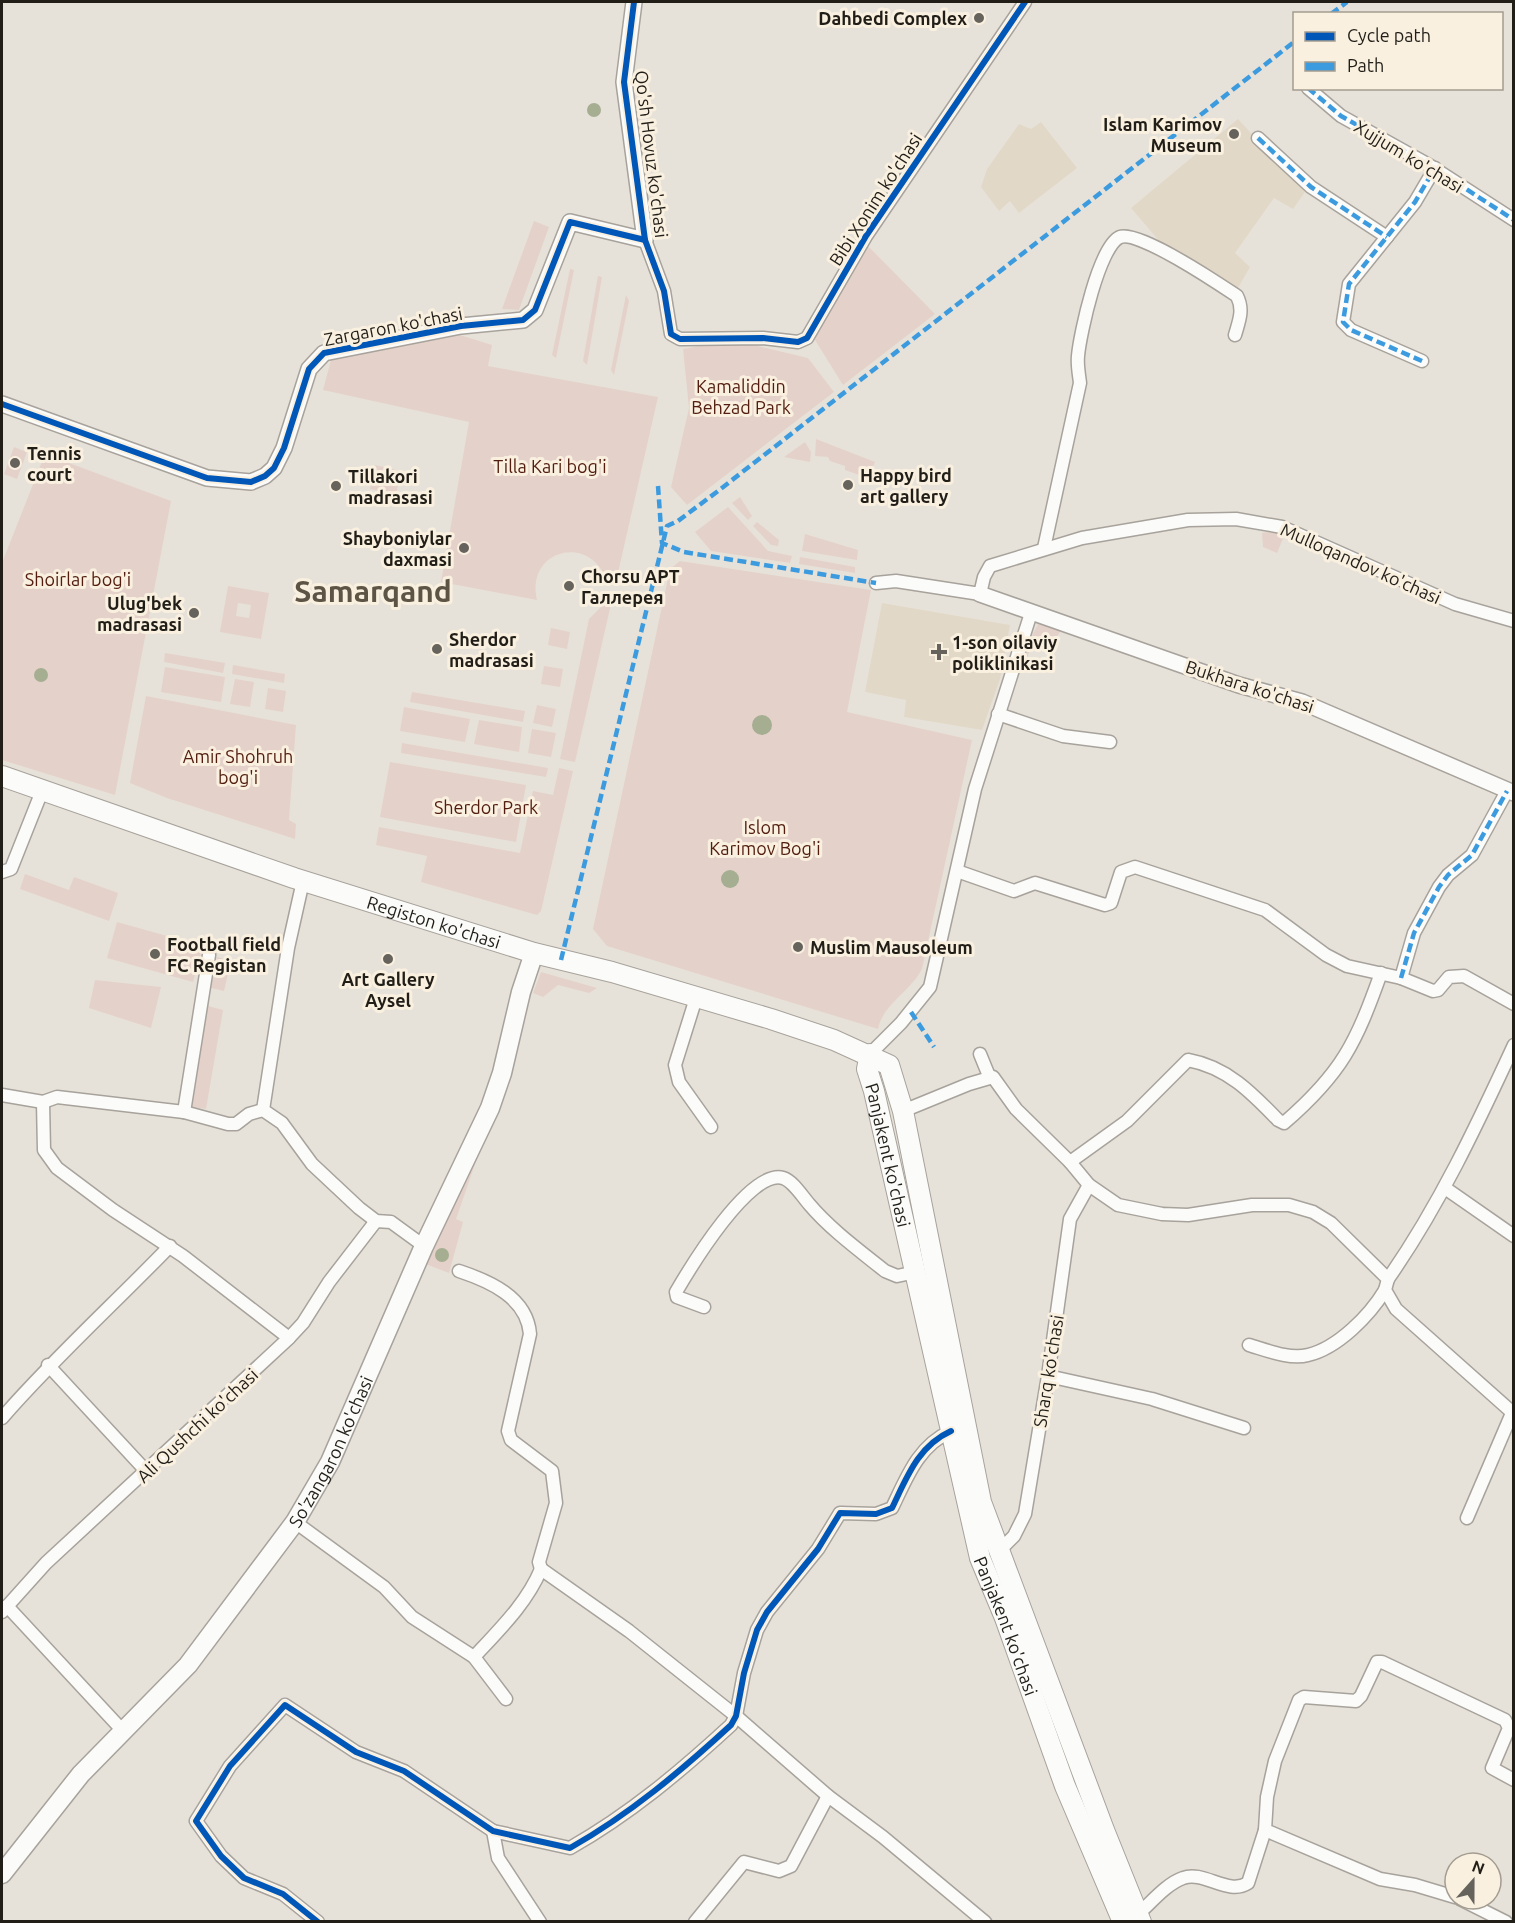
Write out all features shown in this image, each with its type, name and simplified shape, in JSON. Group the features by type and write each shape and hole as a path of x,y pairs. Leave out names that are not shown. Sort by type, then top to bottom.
{"main road":[{"name":"Registon ko'chasi","path":"2,776 303,881 534,953 612,972 819,1035 870,1054"},
{"name":"So'zangaron ko'chasi","path":"2,1874 74,1782 188,1665 295,1522 330,1462 424,1246 490,1108 502,1073 521,992 534,953"},
{"name":"Panjakent ko'chasi","path":"870,1054 889,1065 903,1111 981,1502 1134,1919 1065,1786 1005,1618 980,1558 874,1091 868,1078 870,1054"}],"street":[{"name":"Qo'sh Hovuz ko'chasi","path":"634,2 624,82 645,240 664,291 671,333 680,339"},
{"name":"Bibi Xonim ko'chasi","path":"680,339 764,338 798,342 807,338 866,236 1025,2"},
{"name":"Xujjum ko'chasi","path":"1310,90 1341,116 1435,168 1514,220"},
{"path":"1258,138 1311,187 1387,237"},
{"path":"1422,360 1351,330 1343,322 1349,284 1415,202 1435,168"},
{"name":"Zargaron ko'chasi","path":"2,404 207,478 251,482 274,468 284,448 309,369 321,355 335,349 461,326 524,320 535,310 570,222 645,240"},
{"path":"1044,548 1080,383 1078,356 1084,327 1099,269 1113,244 1120,237 1129,237 1165,251 1237,296 1242,304 1235,335"},
{"name":"Mulloqandov ko'chasi","path":"980,594 984,577 990,566 1044,548 1082,538 1188,520 1236,519 1282,526 1455,604 1514,621"},
{"path":"876,582 896,581 980,594"},
{"name":"Bukhara ko'chasi","path":"980,594 1239,685 1302,702 1510,792"},
{"path":"870,1054 902,1023 930,987 975,789 1030,613"},
{"path":"998,714 1063,736 1110,741"},
{"path":"2,873 11,869 42,790"},
{"path":"1401,978 1414,933 1439,887 1448,875 1472,855 1510,792"},
{"path":"957,871 1014,891 1035,883 1105,905 1111,903 1121,872 1135,867 1265,910 1347,966 1401,978 1433,991 1438,990 1449,977 1464,976 1514,1004"},
{"path":"263,1110 288,948 303,881"},
{"path":"184,1112 208,955"},
{"path":"1070,1162 1127,1121 1188,1060 1245,1085 1278,1120 1284,1123 1322,1089 1345,1059 1360,1032 1381,973"},
{"path":"696,998 675,1065 678,1082 711,1127"},
{"path":"1249,1345 1292,1355 1308,1356 1344,1336 1360,1323 1412,1246 1445,1188 1514,1045"},
{"path":"980,1054 988,1076"},
{"path":"903,1111 988,1076 993,1077 1016,1110 1070,1162 1089,1185 1118,1205 1162,1214 1188,1215 1278,1203 1313,1212 1331,1223 1386,1285 1396,1310 1513,1414 1467,1518"},
{"path":"2,1095 43,1102 57,1097 184,1112 228,1124 236,1124 249,1114 263,1110"},
{"path":"43,1102 44,1150 57,1168 113,1210 170,1246 289,1338"},
{"path":"263,1110 282,1123 312,1164 376,1221 391,1222 424,1246"},
{"path":"704,1307 682,1301 677,1297 676,1292 693,1261 720,1225 748,1194 775,1177 784,1178 793,1185 812,1208 885,1271 897,1276 916,1272"},
{"name":"Sharq ko'chasi","path":"998,1552 1014,1536 1025,1514 1048,1376 1070,1219 1089,1185"},
{"path":"1445,1188 1514,1236"},
{"name":"Ali Qushchi ko'chasi","path":"4,1609 46,1563 147,1472 289,1338 303,1323 329,1282 376,1221"},
{"path":"2,1418 48,1365 91,1326 170,1246"},
{"path":"459,1271 500,1287 529,1325 530,1334 508,1431 511,1440 552,1471 556,1503 539,1562 541,1569 535,1584 508,1620 474,1657"},
{"path":"48,1365 147,1472"},
{"path":"1048,1376 1152,1399 1244,1428"},
{"path":"318,1922 283,1894 243,1878 221,1856 196,1821 230,1766 285,1705 356,1752 404,1771 493,1831 570,1848 609,1826 676,1776 731,1725 736,1716 744,1673 757,1630 767,1612 818,1549 840,1513 876,1514 892,1508 916,1459 937,1438 951,1431"},
{"path":"295,1522 384,1587 412,1617 474,1657 506,1700"},
{"path":"541,1569 629,1631 736,1716 828,1796 883,1837 985,1922"},
{"path":"4,1609 123,1731"},
{"path":"1134,1919 1180,1878 1191,1876 1235,1887 1248,1883 1264,1830 1267,1797 1275,1761 1299,1700 1304,1697 1356,1701 1361,1696 1377,1662 1382,1662 1508,1724 1509,1728 1492,1766 1496,1771 1514,1780"},
{"path":"695,1922 744,1862 779,1870 791,1866 828,1796"},
{"path":"1264,1830 1380,1879 1415,1885 1443,1893"},
{"path":"493,1831 498,1858 540,1922"},
{"path":"1484,1911 1506,1922"}],"shaded area":[{"path":"594,103 599,105 601,110 599,115 594,117 589,115 587,110 589,105"},
{"path":"1238,119 1305,192 1293,209 1274,198 1235,253 1250,267 1235,293 1161,243 1131,208"},
{"path":"1041,122 1077,168 1019,213 1010,201 999,211 981,187 987,169 1019,124 1031,129"},
{"name":"1-son oilaviy poliklinikasi","path":"882,603 1010,625 1000,679 982,730 904,717 906,700 865,692"},
{"path":"38,668 44,668 48,675 44,682 38,682 34,678 34,672"},
{"path":"762,715 769,718 772,725 769,732 762,735 755,732 752,725 755,718"},
{"path":"730,870 736,873 739,879 736,885 730,888 724,885 721,879 724,873"},
{"path":"442,1248 447,1250 449,1255 447,1260 442,1262 437,1260 435,1255 437,1250"}],"green space":[{"path":"534,221 549,227 519,310 502,309"},
{"path":"865,243 935,314 843,385 812,335"},
{"path":"570,269 574,270 556,358 552,355"},
{"path":"598,276 602,277 587,365 583,361"},
{"path":"626,295 629,301 614,375 611,370"},
{"name":"Tilla Kari bog'i","path":"460,335 492,345 488,366 658,397 615,586 608,585 600,568 589,558 576,553 563,553 550,558 541,568 536,582 537,600 441,582 469,422 323,390 331,360"},
{"name":"Kamaliddin Behzad Park","path":"733,340 808,358 834,392 687,505 671,487 689,408 683,349"},
{"path":"816,439 875,462 868,478 845,470 845,466 830,461 828,457 815,456"},
{"path":"805,442 811,452 810,462 784,457"},
{"name":"Tennis court","path":"14,447 27,452 17,479 4,474"},
{"name":"Shoirlar bog'i","path":"45,454 171,501 115,795 2,760 2,563"},
{"path":"375,465 401,471 396,495 370,489"},
{"path":"740,497 752,516 748,520 732,503"},
{"path":"728,507 768,551 792,556 790,563 711,551 695,532"},
{"path":"757,522 779,540 778,546 771,545 753,526"},
{"path":"1272,531 1284,536 1277,553 1263,547 1262,533"},
{"path":"805,534 858,550 857,560 802,551"},
{"path":"800,557 855,567 855,573 799,564"},
{"name":"Islom Karimov Bog'i","path":"680,561 871,590 847,712 972,740 922,969 911,985 885,1012 878,1029 607,946 593,929 670,569"},
{"path":"228,586 269,593 261,639 220,632","holes":["238,603 251,605 249,618 236,616"]},
{"path":"604,604 611,604 575,762 560,759 589,619"},
{"path":"1040,620 1063,627 1049,649 1029,652 1023,672 1016,670 1026,639 1032,636"},
{"path":"551,628 570,632 567,649 548,645"},
{"path":"165,653 225,663 223,673 164,662"},
{"path":"233,665 285,674 284,683 232,674"},
{"path":"544,666 563,669 560,687 541,684"},
{"path":"165,667 225,677 221,702 161,692"},
{"path":"235,679 254,682 250,707 230,704"},
{"path":"268,688 286,691 283,712 265,709"},
{"path":"412,692 525,711 523,722 410,702"},
{"name":"Amir Shohruh bog'i","path":"146,696 296,725 289,820 296,824 295,839 167,798 130,783"},
{"path":"537,705 556,709 552,727 533,723"},
{"path":"404,707 470,719 465,742 400,731"},
{"path":"479,720 522,727 519,752 474,744"},
{"path":"532,729 556,733 551,757 528,753"},
{"path":"402,743 548,768 546,777 401,753"},
{"name":"Sherdor Park","path":"390,762 526,785 516,842 380,817"},
{"path":"559,768 573,771 541,911 537,915 421,882 427,856 376,845 379,827 520,853 533,791 553,795"},
{"path":"25,874 69,890 74,877 118,893 109,921 20,889"},
{"name":"Football field FC Registan","path":"117,922 203,946 193,982 107,958"},
{"path":"217,957 231,961 224,991 211,988"},
{"path":"541,972 597,988 589,993 558,985 543,997 533,993"},
{"path":"95,980 161,987 151,1028 89,1008"},
{"path":"208,1006 223,1010 206,1109 192,1107"},
{"path":"481,1147 456,1219 463,1222 449,1273 423,1263"}],"marked path":[{"path":"1334,12 1347,2"},
{"path":"561,960 667,526 678,521 718,491 1293,43"},
{"path":"1310,90 1341,116 1429,165 1514,220"},
{"path":"1258,138 1311,187 1387,237"},
{"path":"1422,361 1351,330 1343,322 1349,284 1415,202 1435,168"},
{"path":"658,486 662,543 684,552 876,583"},
{"path":"1401,978 1414,933 1439,887 1448,875 1472,855 1507,791"},
{"path":"911,1012 934,1047"}],"cycle path":[{"path":"634,2 624,82 645,240 664,291 671,334 680,339 763,338 798,342 807,338 866,236 1025,2"},
{"path":"2,404 207,478 251,482 265,476 274,468 284,448 309,369 324,353 461,326 523,320 535,310 570,222 645,240"},
{"path":"318,1922 283,1894 244,1878 221,1856 196,1821 230,1766 285,1705 356,1752 404,1771 493,1831 570,1848 613,1821 654,1791 731,1725 736,1716 744,1673 757,1630 767,1612 818,1549 840,1513 876,1514 892,1508 922,1454 940,1437 951,1431"}],"place":[{"name":"Dahbedi Complex","path":"979,18"},
{"name":"Islam Karimov Museum","path":"1234,134"},
{"name":"Tennis court","path":"15,463"},
{"name":"Happy bird art gallery","path":"848,485"},
{"name":"Tillаkori madrasasi","path":"336,486"},
{"name":"Shayboniylar daxmasi","path":"464,548"},
{"name":"Chorsu АРТ Галлерея","path":"569,586"},
{"name":"Ulug'bek mаdrаsasi","path":"194,613"},
{"name":"Sherdor madrasasi","path":"437,649"},
{"name":"1-son oilaviy poliklinikasi","path":"939,652"},
{"name":"Muslim Mausoleum","path":"798,947"},
{"name":"Football field FC Registan","path":"155,954"},
{"name":"Art Gallery Aysel","path":"388,959"}],"district":[{"name":"Samarqand","path":"373,591"}]}
